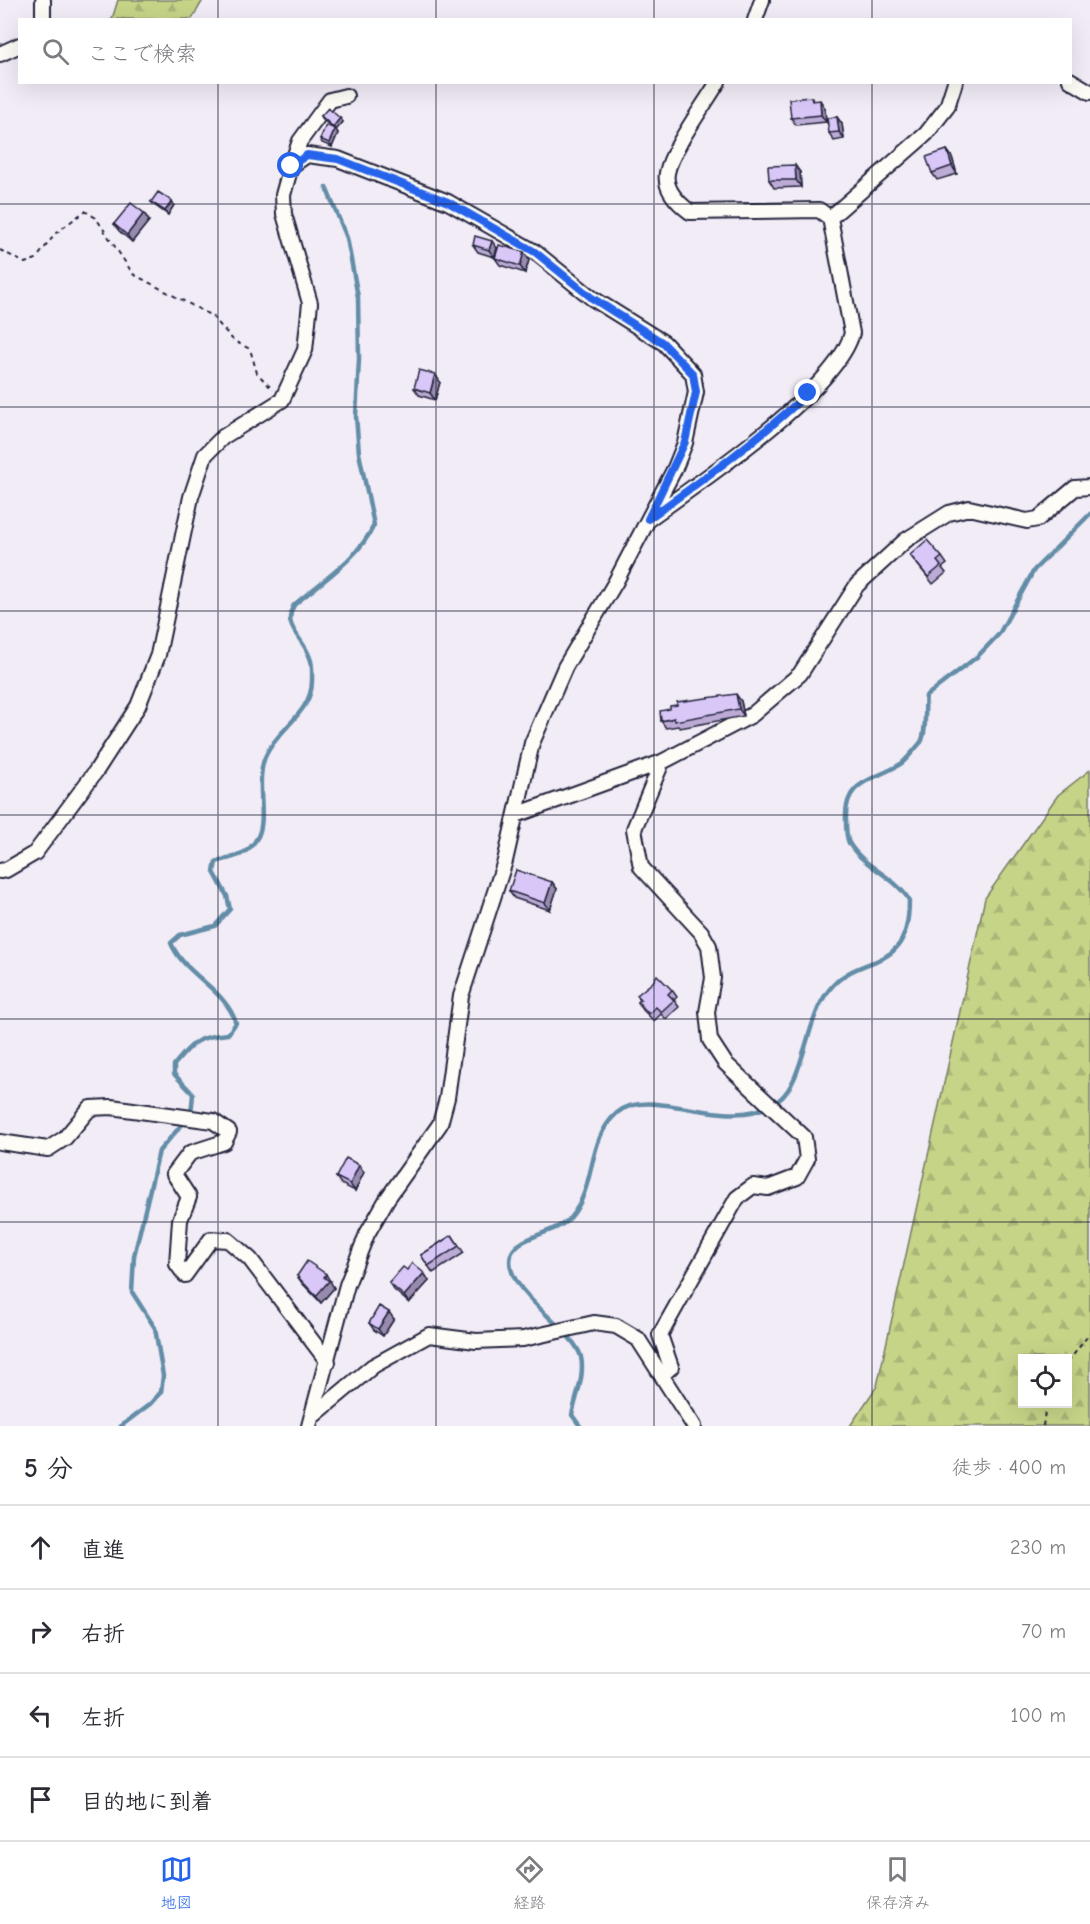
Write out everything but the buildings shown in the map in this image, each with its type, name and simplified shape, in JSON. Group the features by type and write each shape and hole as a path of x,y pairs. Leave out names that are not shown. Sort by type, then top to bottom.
{"street":[{"path":"43,0 43,18"},
{"path":"756,18 762,0"},
{"path":"0,54 18,46"},
{"path":"1072,81 1090,92"},
{"path":"648,519 774,425 808,393 849,347 852,333 830,218 819,210 690,212 677,202 669,188 667,174 717,84"},
{"path":"830,218 926,134 947,107 954,84"},
{"path":"0,871 6,870 34,853 96,771 138,706 158,655 191,497 205,455 223,437 282,400 305,350 310,303 284,214 283,195 300,141 330,100 346,96"},
{"path":"291,166 307,155 338,159 448,202 535,252 592,298 663,343 693,374 696,392 685,442 615,583 565,667 532,743 505,861 460,996 447,1098 440,1124 387,1199 367,1234 347,1285 311,1421"},
{"path":"516,815 662,762 752,715 800,674 858,585 906,540 949,513 969,508 1027,521 1038,519 1075,488 1090,487"},
{"path":"662,762 634,829 642,867 700,932 709,946 713,978 707,1012 710,1040 725,1063 804,1137 807,1159 797,1177 768,1188 753,1186 737,1198 660,1335 671,1367 663,1374"},
{"path":"0,1142 48,1149 65,1138 90,1108 111,1107 213,1121 229,1132 224,1142 190,1153 174,1173 189,1197 180,1220 177,1264 185,1275 211,1239 228,1240 250,1259 328,1362"},
{"path":"311,1421 373,1366 429,1335 476,1341 523,1339 594,1323 616,1326 638,1339 663,1374 694,1426"}],"path":[{"path":"0,250 25,263 36,259 57,233 85,211 96,218 133,274 212,316 234,341 250,349 257,373 282,400"},
{"path":"1072,1357 1090,1332"},
{"path":"1043,1426 1045,1408"}],"green space":[{"path":"118,0 203,0 193,18 112,18"},
{"path":"1090,770 1090,1426 850,1426 877,1386 985,898 1058,795"}],"waterway":[{"path":"191,1115 193,1094 174,1074 174,1065 192,1045 209,1037 228,1034 236,1023 223,1000 186,964 171,943 180,935 215,926 230,909 227,896 214,872 216,862 244,852 257,838 262,820 261,774 263,763 273,744 301,711 311,692 311,660 292,626 291,613 294,605 349,559 374,525 359,453 356,416 359,359 358,297 347,238 326,187"},
{"path":"580,1426 572,1415 581,1379 581,1357 576,1346 566,1334 517,1282 511,1268 511,1255 514,1249 520,1243 556,1228 570,1218 584,1192 600,1136 617,1113 632,1105 650,1104 738,1113 760,1110 779,1100 787,1091 800,1064 815,1016 829,990 855,970 892,952 901,941 907,925 909,900 903,891 855,852 849,843 846,820 850,796 864,782 902,763 921,742 924,732 926,696 978,656 999,634 1034,570 1090,514"},
{"path":"121,1426 150,1404 161,1392 163,1376 155,1328 132,1292 134,1256 159,1151 185,1121"}],"route":[{"path":"291,166 307,155 338,159 448,202 535,252 592,298 663,343 693,374 696,392 685,442 675,468 648,519 715,472 774,425 808,393"}]}
